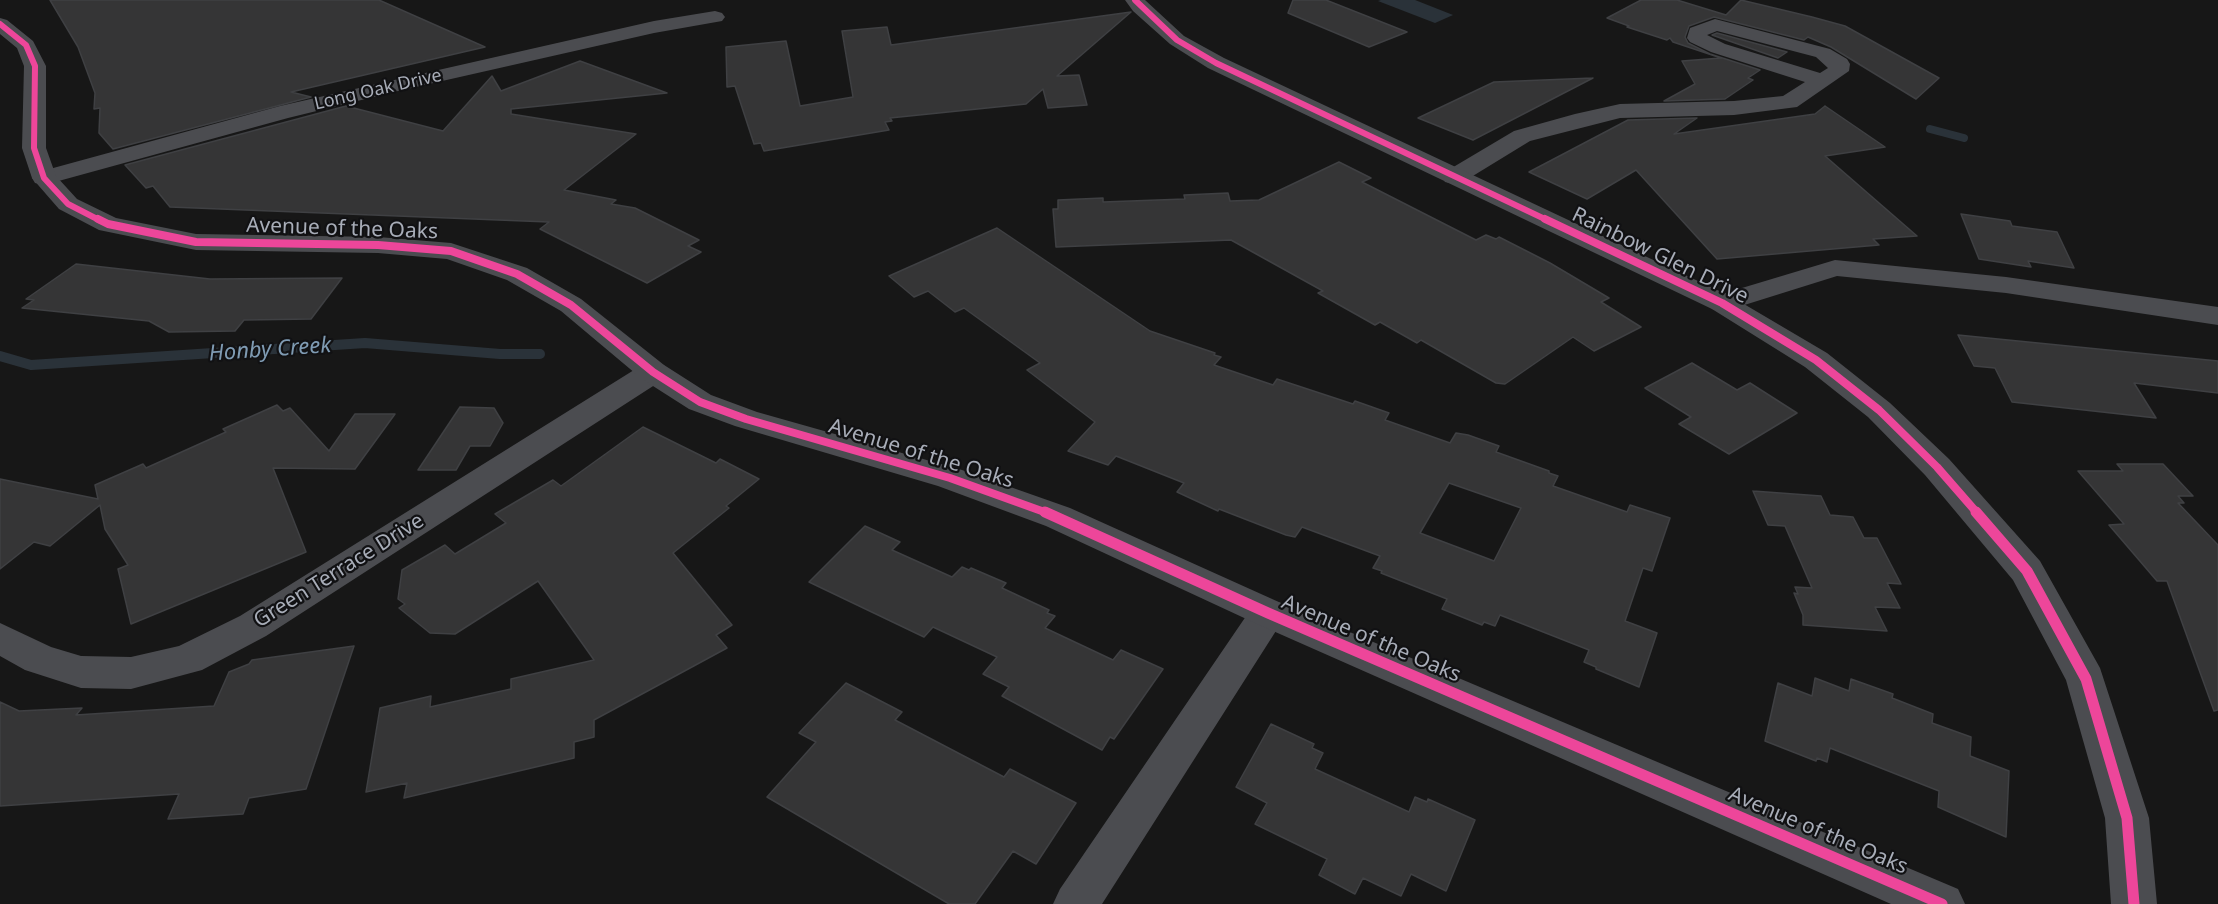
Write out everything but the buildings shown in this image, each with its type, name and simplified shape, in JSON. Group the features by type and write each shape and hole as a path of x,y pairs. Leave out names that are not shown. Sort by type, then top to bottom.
{"street":[{"name":"Rainbow Glen Drive","path":"1136,0 1140,7 1177,40 1216,63 1722,303 1816,360 1879,410 1937,467 2027,571 2086,679 2127,818 2134,904"},
{"name":"Long Oak Drive","path":"44,178 280,113 398,84 654,27 715,17"},
{"name":"Avenue of the Oaks","path":"0,24 26,45 35,66 34,148 44,178 68,204 108,224 196,242 378,245 451,251 517,274 571,305 653,372 700,402 746,419 950,478 1058,517 1268,613 1942,904"},
{"path":"1454,177 1522,136 1583,119 1620,111 1663,108 1734,108 1789,102 1823,81 1838,71 1839,64 1823,53 1765,36 1715,25 1697,32 1698,38 1718,48 1823,81"},
{"path":"1722,303 1835,268 2006,285 2218,316"},
{"name":"Green Terrace Drive","path":"0,638 39,659 81,672 131,673 188,659 253,626 653,372"},
{"name":"Avenue of the Oaks","path":"1076,904 1268,613"}],"shaded area":[{"path":"1415,0 1453,15 1435,23 1378,1"}],"waterway":[{"name":"Honby Creek","path":"1930,129 1964,138"},
{"name":"Honby Creek","path":"0,356 31,365 365,343 500,354 540,354"}],"cycle path":[{"path":"1135,0 1177,40 1216,63 1722,303 1816,360 1879,410 1937,467 2027,571 2086,679 2127,818 2134,904"},
{"path":"0,24 26,45 35,66 34,148 44,178 68,204 108,224 196,242 378,245 451,251 517,274 571,305 653,372 700,402 746,419 950,478 1058,517 1268,613 1942,904"}]}
